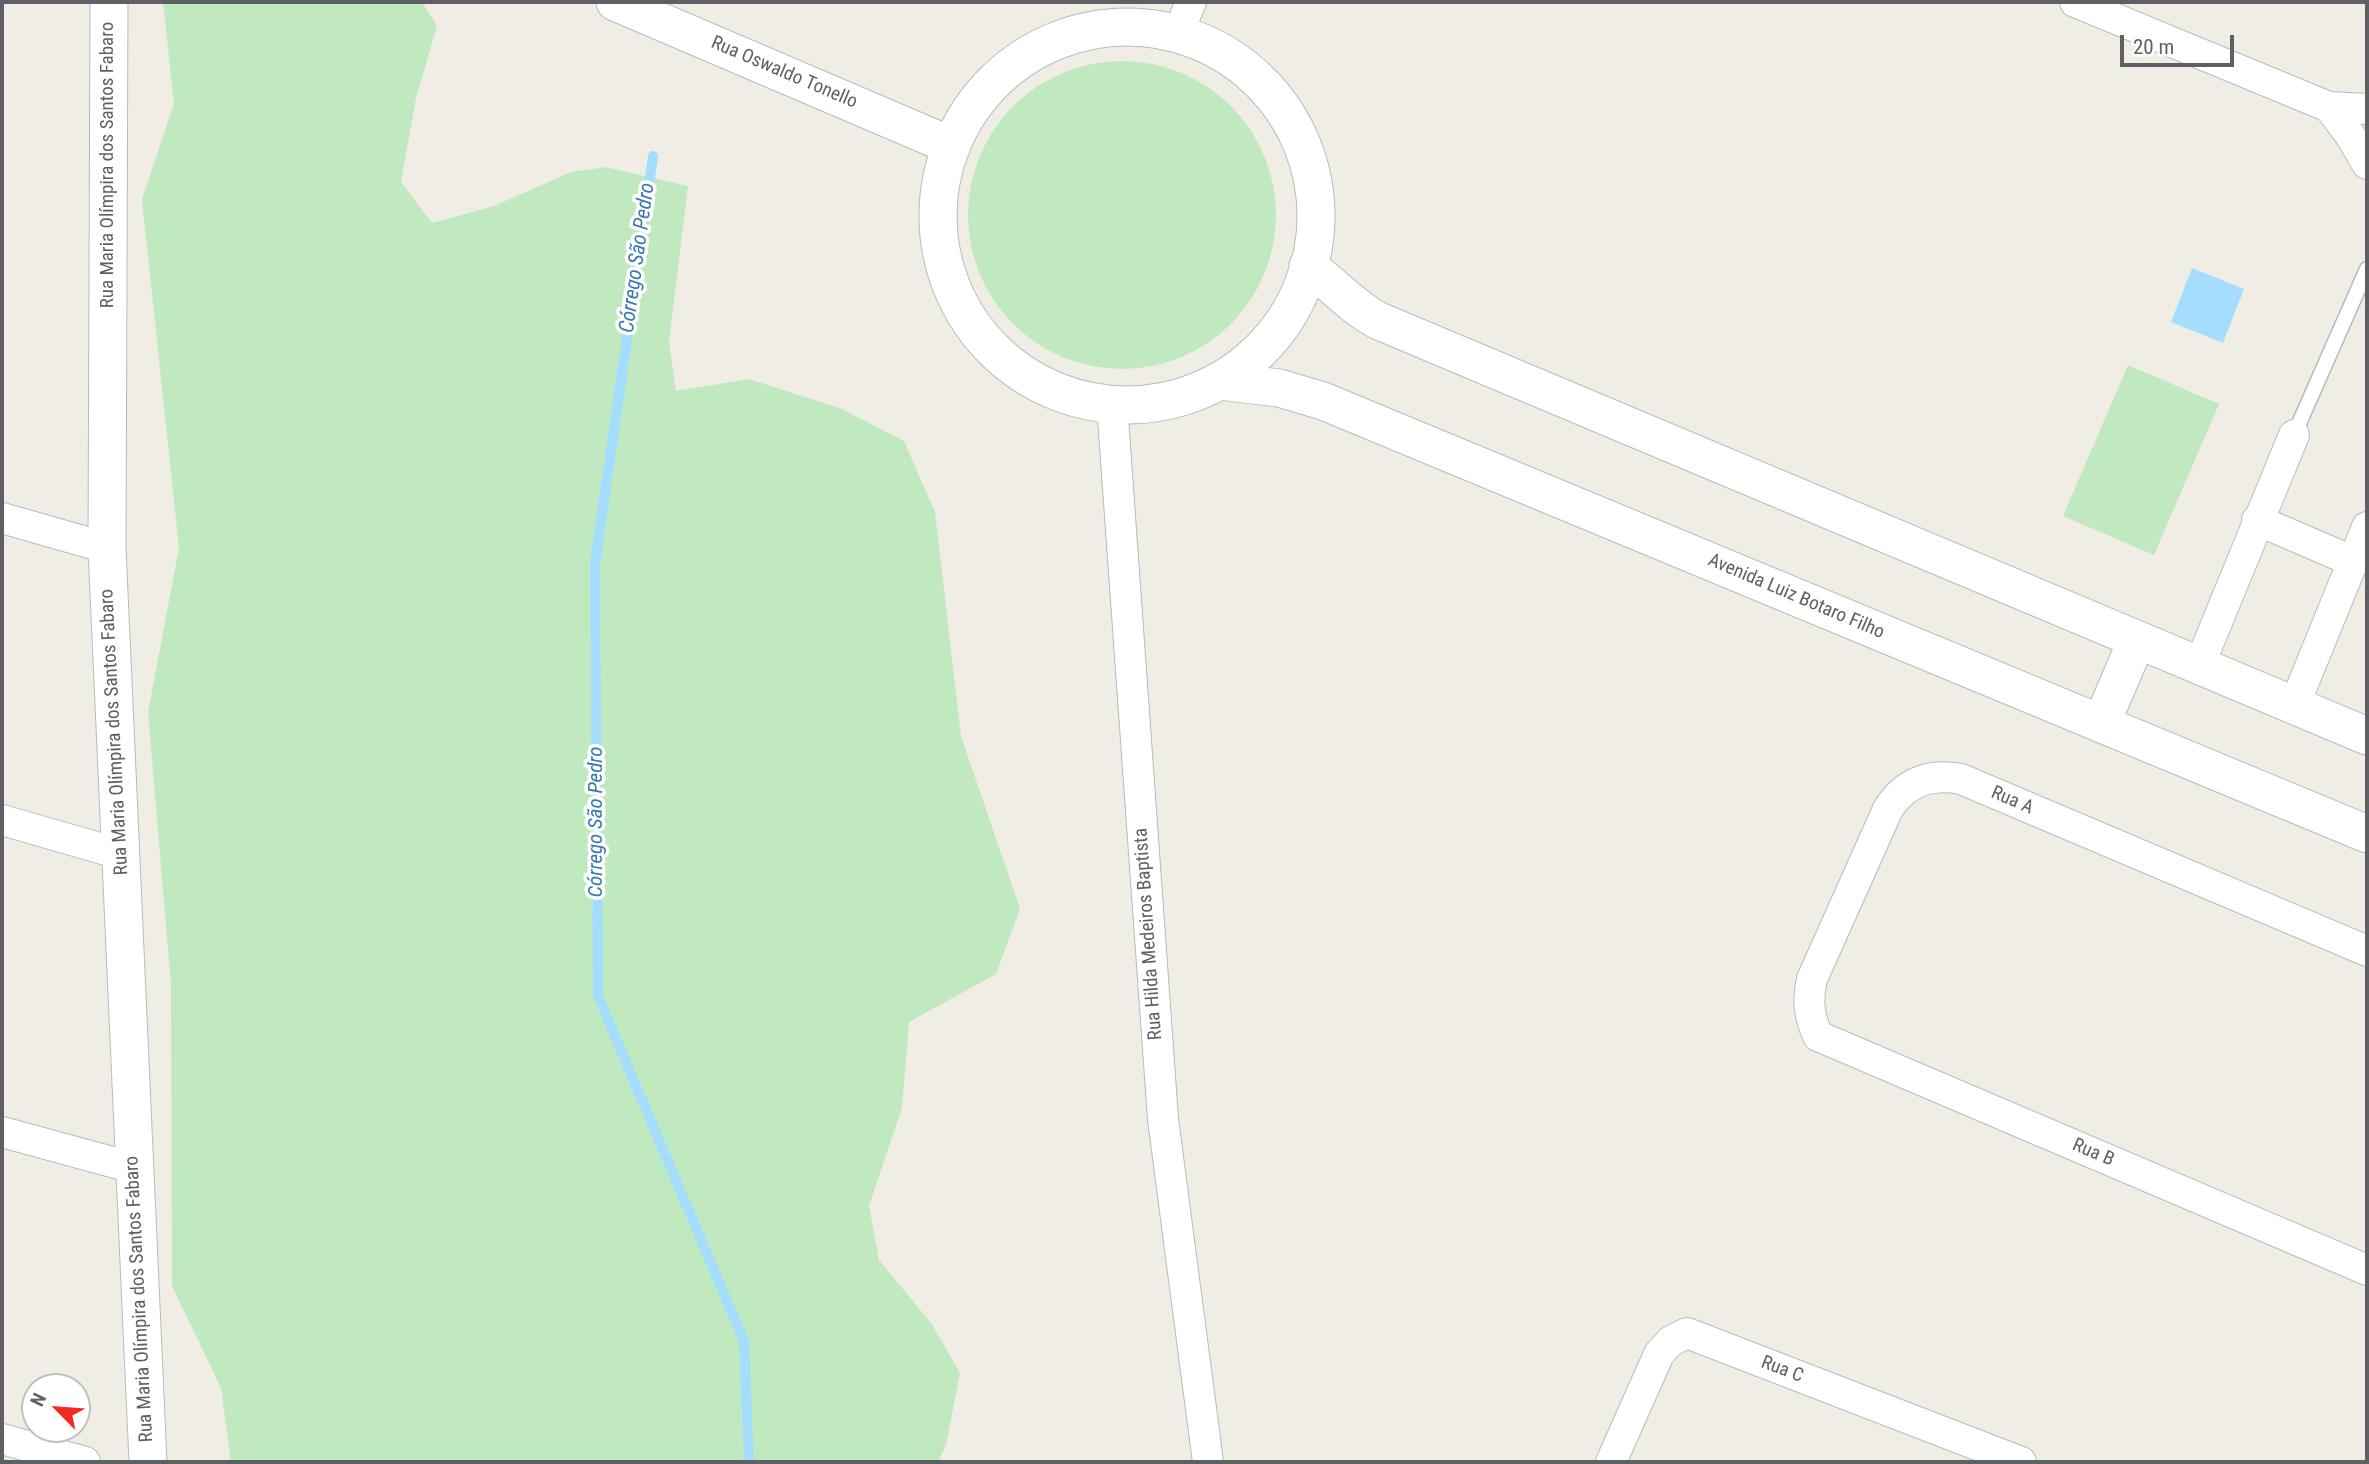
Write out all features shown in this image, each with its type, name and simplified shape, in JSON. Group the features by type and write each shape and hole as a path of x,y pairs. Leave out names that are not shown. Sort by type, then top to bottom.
{"street":[{"name":"Rua Maria Olímpira dos Santos Fabaro","path":"109,2 107,548 148,1462"},
{"name":"Rua Oswaldo Tonello","path":"615,2 952,146"},
{"path":"2075,2 2329,107 2367,109"},
{"path":"1185,17 1213,46 1244,66 1270,92 1292,122 1307,156 1314,192 1315,229 1308,266 1295,300 1275,332 1250,359 1219,381 1185,396 1149,403 1112,404 1077,398 1013,368 988,344 966,316 950,284 941,250 939,226 942,179 952,146 970,110 996,80 1027,55 1062,38 1100,28 1139,27 1185,17"},
{"path":"2329,107 2367,164"},
{"path":"1308,266 1334,285 1360,311 1379,321 2367,736"},
{"name":"Avenida Luiz Botaro Filho","path":"1219,381 1279,388 1323,401 2367,834"},
{"name":"Rua Hilda Medeiros Baptista","path":"1112,404 1163,1119 1208,1462"},
{"path":"2199,666 2294,435"},
{"path":"2,518 107,548"},
{"path":"2257,520 2352,561"},
{"path":"2294,706 2367,527"},
{"path":"2101,724 2137,640"},
{"name":"Rua A","path":"1818,1036 1810,1014 1812,979 1888,809 1910,786 1940,776 1961,779 2367,951"},
{"path":"2,820 120,854"},
{"name":"Rua B","path":"1818,1036 2367,1270"},
{"path":"2,1132 134,1168"},
{"name":"Rua C","path":"1611,1462 1659,1354 1671,1341 1687,1333 2021,1462"},
{"path":"2,1439 85,1462"}],"lane":[{"path":"2294,435 2367,269"}],"green space":[{"path":"163,2 422,2 437,26 416,98 401,182 432,223 494,206 571,172 606,167 688,186 669,342 676,391 749,379 842,409 904,441 935,512 961,736 1020,909 996,974 909,1022 902,1108 869,1206 879,1260 931,1323 960,1373 946,1445 938,1462 231,1462 221,1388 172,1286 171,985 148,712 179,548 142,200 174,104"},
{"path":"1107,61 1137,61 1167,67 1195,79 1220,96 1241,117 1258,142 1270,170 1276,230 1265,274 1250,301 1231,324 1208,343 1181,358 1137,369 1107,369 1077,363 1049,351 1024,334 1003,313 986,288 974,260 968,230 968,200 974,170 986,142 1003,117 1024,96 1049,79 1077,67"},
{"path":"2128,365 2219,404 2154,555 2063,516"}],"water":[{"path":"2192,268 2244,289 2223,343 2171,322"}],"waterway":[{"name":"Córrego São Pedro","path":"653,156 595,563 598,996 744,1341 749,1462"}]}
